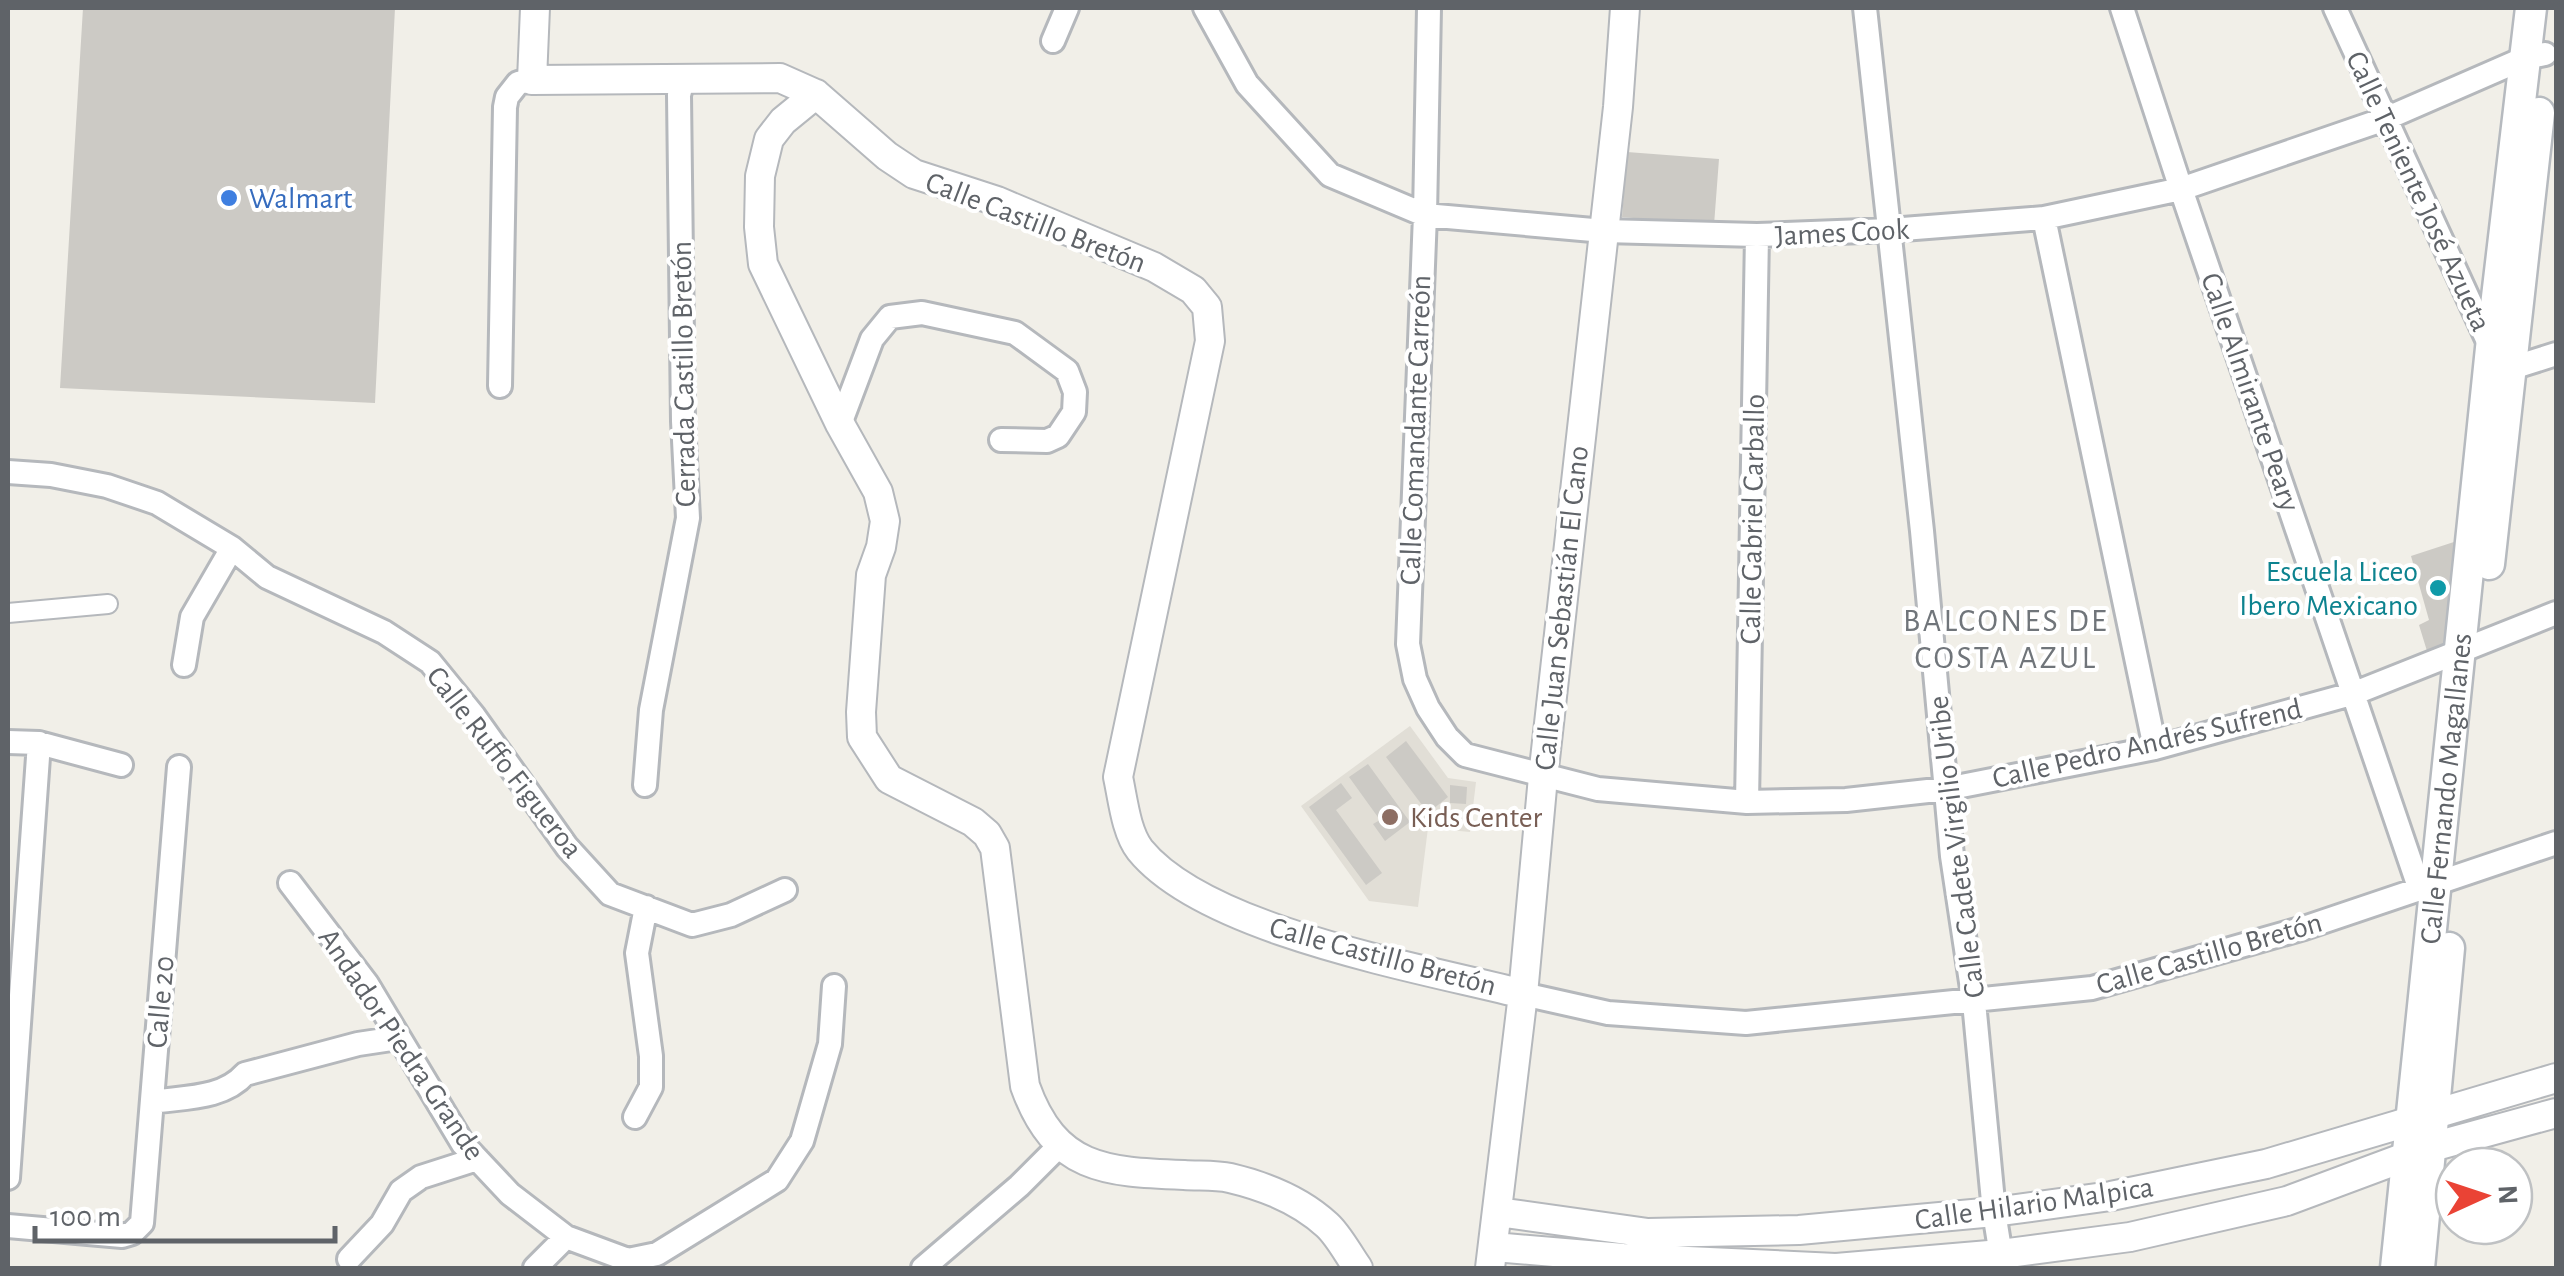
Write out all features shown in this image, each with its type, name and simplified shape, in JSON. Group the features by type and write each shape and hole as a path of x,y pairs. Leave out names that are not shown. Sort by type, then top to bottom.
{"main road":[{"name":"Calle Fernando Magallanes","path":"2419,1268 2420,1152 2436,884 2470,647 2535,56 2531,8"},
{"name":"Calle Fernando Magallanes","path":"2535,56 2551,8"},
{"name":"Calle Fernando Magallanes","path":"2396,1268 2420,1152"}],"street":[{"path":"500,386 505,107 507,97 518,83 532,80 535,8"},
{"path":"1053,41 1067,8"},
{"name":"James Cook","path":"1205,8 1248,84 1330,175 1424,215 1604,231 1757,236 2044,218 2180,189 2386,119 2535,56"},
{"name":"Calle Comandante Carreón","path":"1429,8 1408,644 1415,679 1446,737 1465,755 1543,777"},
{"name":"Calle Juan Sebastián El Cano","path":"1491,1258 1523,994 1625,8"},
{"name":"Calle Cadete Virgilio Uribe","path":"1865,8 1952,856 1974,1002 2002,1261"},
{"name":"Calle Almirante Peary","path":"2122,8 2180,189 2355,693 2436,884"},
{"name":"Calle Teniente José Azueta","path":"2336,8 2502,358"},
{"name":"Calle Castillo Bretón","path":"532,80 780,78 816,94 886,156 914,174 997,201 1154,267 1193,290 1207,307 1210,341 1118,777 1138,847 1175,884 1275,930 1608,1012 1746,1022 2092,988 2304,928 2556,843"},
{"name":"Cerrada Castillo Bretón","path":"644,785 651,710 688,518 680,240 679,95 683,79"},
{"path":"816,94 784,120 769,139 760,176 759,227 763,264 840,424 878,492 885,521 871,575 860,712 862,737 889,779 973,822 995,848 1024,1086 1035,1115 1060,1145 1096,1166 1119,1172 1226,1177 1280,1194 1328,1226 1358,1268"},
{"path":"2044,218 2156,748"},
{"name":"Calle Gabriel Carballo","path":"1746,802 1757,236"},
{"path":"840,424 872,339 890,317 922,313 1015,333 1067,371 1074,392 1074,412 1058,436 1047,441 1001,440"},
{"path":"2502,358 2556,354"},
{"name":"Calle Ruffo Figueroa","path":"8,472 107,486 157,503 232,548 268,577 384,632 430,662 474,716 567,847 610,894 692,925 731,915 784,890"},
{"path":"184,665 192,617 232,548"},
{"path":"8,614 108,604"},
{"name":"Calle Pedro Andrés Sufrend","path":"1543,777 1598,789 1746,802 1846,800 1946,788 2156,748 2355,693 2556,613"},
{"path":"8,742 40,743 120,765"},
{"path":"8,1178 40,743"},
{"name":"Calle 20","path":"8,1226 122,1236 142,1223 180,767"},
{"name":"Andador Piedra Grande","path":"290,883 366,984 463,1144 510,1194 566,1237 628,1260 658,1261"},
{"path":"635,1117 652,1087 637,953 646,907"},
{"path":"658,1261 777,1180 802,1141 830,1044 834,986"},
{"path":"152,1102 220,1092 234,1088 245,1074 358,1044 398,1038"},
{"name":"Calle Hilario Malpica","path":"1498,1212 1648,1233 1799,1230 1994,1212 2110,1196 2266,1164 2556,1078"},
{"name":"Calle Hilario Malpica","path":"1491,1258 1623,1258 1836,1268 2002,1261 2287,1201 2420,1152 2556,1113"},
{"path":"922,1268 1060,1145"},
{"path":"349,1259 382,1224 401,1191 421,1178 477,1159"},
{"path":"535,1268 566,1237"}],"shaded area":[{"name":"Kids Center","path":"1410,726 1448,778 1476,782 1470,832 1428,828 1418,907 1369,901 1301,806"}],"building":[{"name":"Walmart","path":"83,8 395,8 375,403 60,388"},
{"path":"1627,152 1719,159 1714,225 1622,217"},
{"name":"Escuela Liceo Ibero Mexicano","path":"2460,540 2452,643 2427,651 2419,625 2429,620 2411,556"},
{"path":"1406,741 1448,797 1428,813 1386,757"},
{"path":"1368,764 1410,822 1385,841 1373,824 1380,820 1349,777"},
{"path":"1341,783 1352,798 1336,810 1382,873 1366,885 1309,807"},
{"path":"1450,785 1467,787 1466,804 1450,803"}],"place":[{"name":"Walmart","path":"229,198"},
{"name":"Escuela Liceo Ibero Mexicano","path":"2438,588"},
{"name":"Kids Center","path":"1390,817"}],"district":[{"name":"BALCONES DE COSTA AZUL","path":"2006,638"}]}
